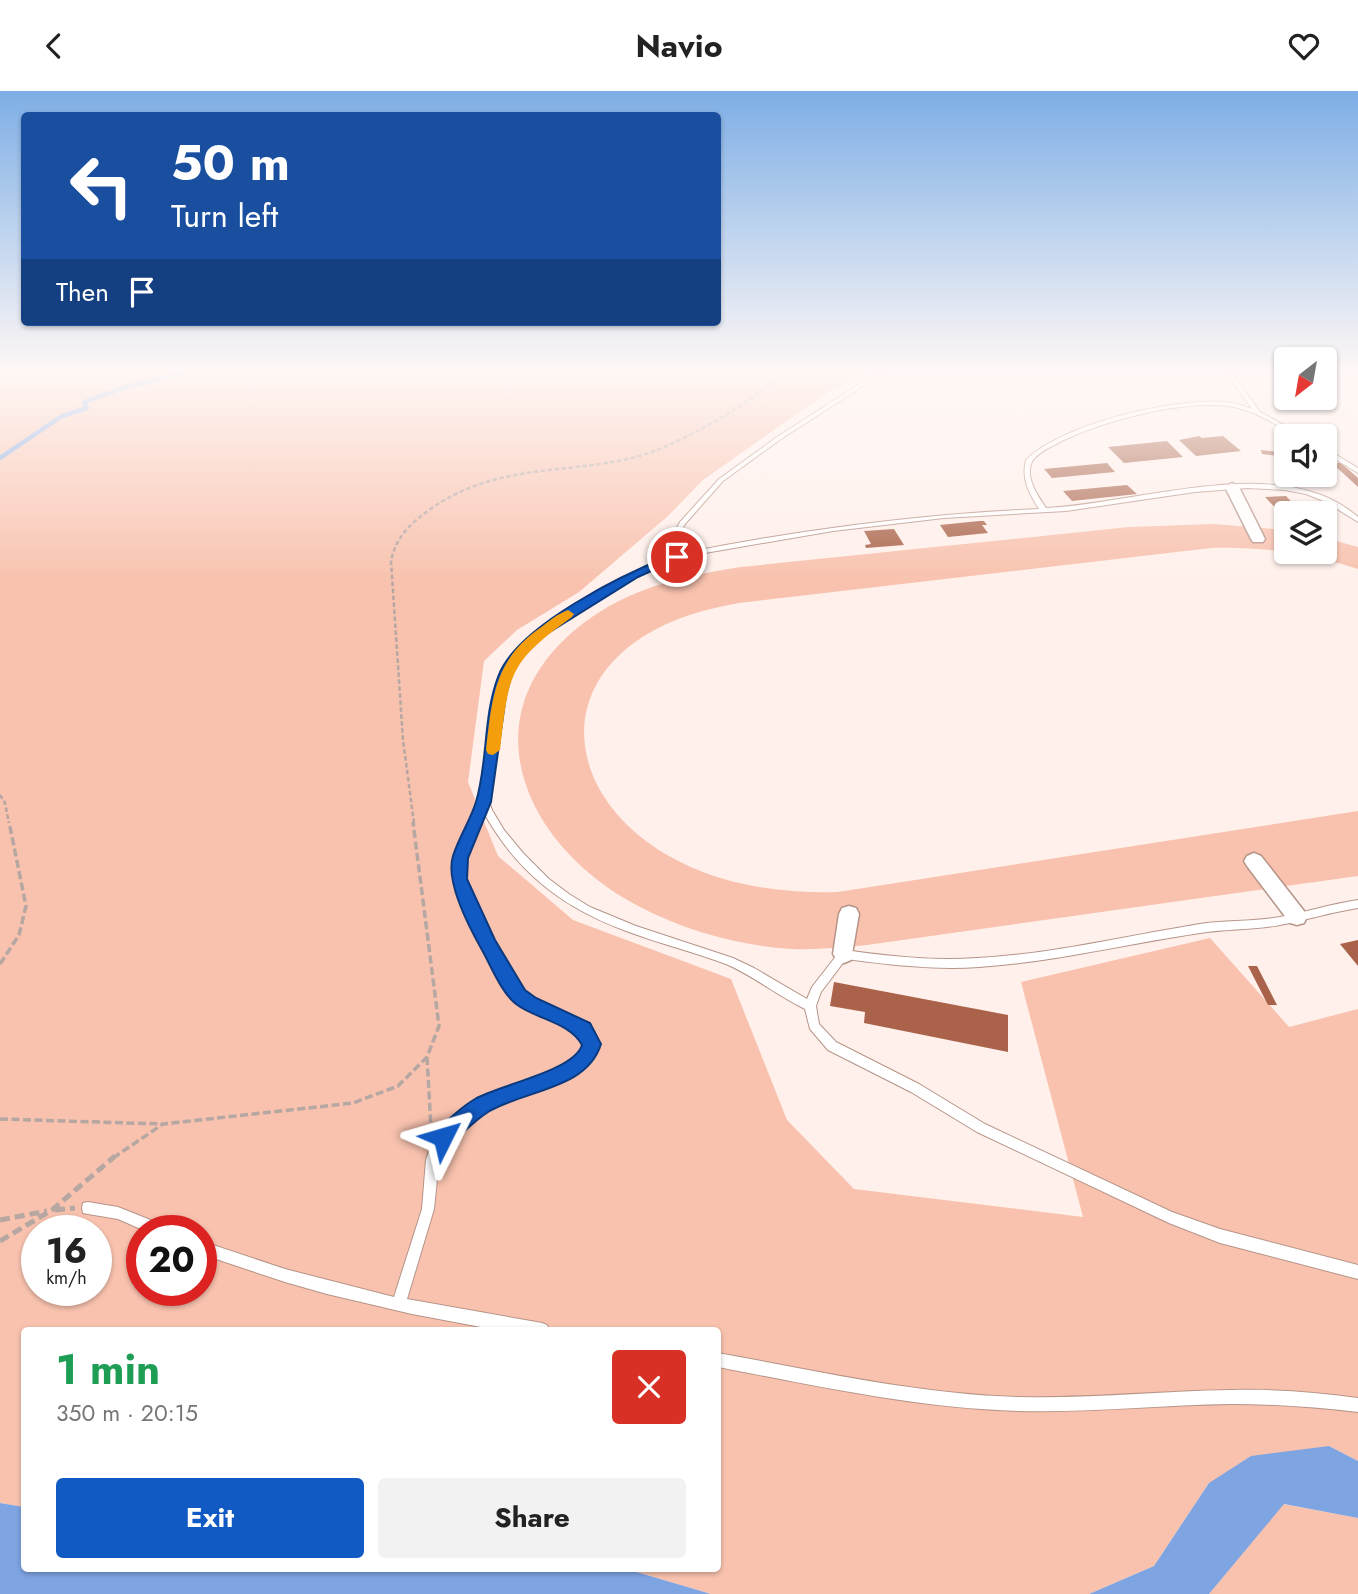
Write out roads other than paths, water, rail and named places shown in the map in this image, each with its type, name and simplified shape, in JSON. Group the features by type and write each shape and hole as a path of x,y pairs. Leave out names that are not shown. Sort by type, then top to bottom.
{"street":[{"path":"1232,487 1258,539"},
{"path":"1254,861 1297,917"},
{"path":"844,954 849,914"}],"lane":[{"path":"660,562 682,523 721,480 773,442"},
{"path":"1044,511 1030,487 1027,465 1040,449 1053,442"},
{"path":"1337,458 1358,471"},
{"path":"399,1304 429,1205 433,1153 443,1137 481,1106 573,1068 588,1055 591,1044 583,1029 519,996 488,944 464,893 458,866 484,802 499,695 505,674 515,657 530,641 570,612 633,574 660,562 689,554 854,527 971,514 1044,511 1232,487 1272,487 1312,493 1331,499 1358,520"},
{"path":"484,802 494,821 524,862 563,896 612,921 730,961 789,997 810,1006"},
{"path":"1358,904 1297,917 1241,926 1212,926 1064,955 1001,963 892,960 844,954 816,990 810,1006 814,1026 832,1046 915,1088 981,1128 1195,1228 1358,1272"},
{"path":"88,1208 126,1216"},
{"path":"217,1253 303,1283 455,1317 522,1327"},
{"path":"721,1361 947,1400 1074,1404 1299,1396 1358,1405"}],"water":[{"path":"1329,1446 1358,1461 1358,1518 1284,1504 1209,1594 1089,1594 1154,1566 1209,1483 1251,1456"},
{"path":"0,1503 21,1506 21,1572 637,1572 711,1594 0,1594"}],"waterway":[{"path":"0,458 23,442"}]}
